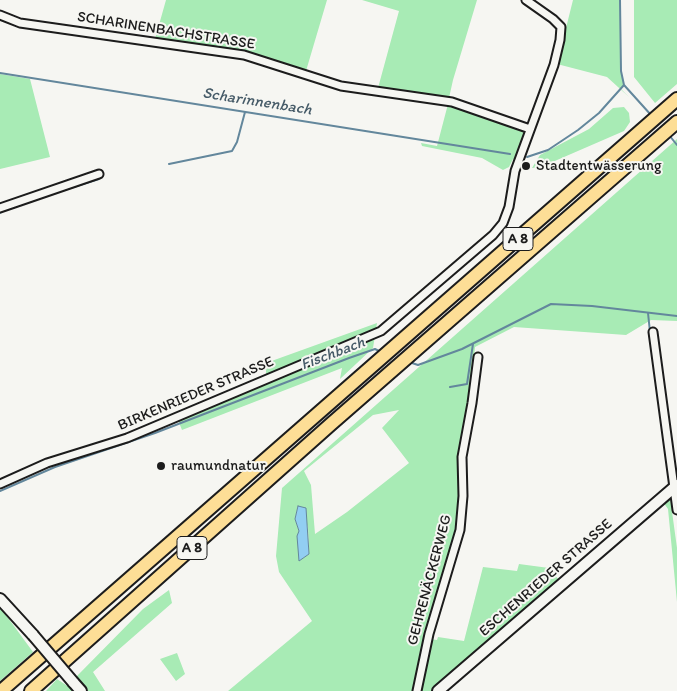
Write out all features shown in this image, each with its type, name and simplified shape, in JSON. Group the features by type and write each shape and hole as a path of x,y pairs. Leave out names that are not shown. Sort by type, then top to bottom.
{"highway":[{"name":"A 8","path":"1,691 677,99"},
{"name":"A 8","path":"31,691 404,360 677,123"},
{"path":"41,691 53,672"}],"street":[{"name":"BIRKENRIEDER STRASSE","path":"0,484 48,463 127,438 382,331 493,235 503,223 509,207 515,172 554,65 560,27 553,19 526,0"},
{"name":"SCHARINENBACHSTRASSE","path":"0,15 20,23 244,55 341,86 452,102 530,129"},
{"path":"0,208 99,174"},
{"path":"653,332 677,510"},
{"name":"GEHRENÄCKERWEG","path":"417,691 430,634 460,530 463,496 462,457 478,357"},
{"name":"ESCHENRIEDER STRASSE","path":"438,691 675,486"},
{"path":"0,599 81,691"}],"green space":[{"path":"166,0 327,0 306,71 245,51 155,39"},
{"path":"362,0 477,0 449,98 378,88 399,11"},
{"path":"573,0 620,0 621,71 624,85 621,89 629,97 607,77 557,64"},
{"path":"634,0 677,0 677,84 655,103 634,77"},
{"path":"0,74 30,79 50,157 0,169"},
{"path":"448,104 521,128 525,131 516,160 513,159 509,167 503,170 482,158 422,146 421,143 437,146"},
{"path":"624,107 629,113 630,122 624,131 541,167 532,168 540,155 589,129 613,108"},
{"path":"677,139 677,321 651,320 626,335 514,327 475,347 457,530 415,691 228,691 312,621 279,572 276,556 282,488","holes":["399,410 382,428 409,463 347,512 315,534 311,485 304,471 373,415","298,506 308,527 309,554 300,560 299,531 295,519"]},
{"path":"377,323 373,348 340,379 342,368 182,430 178,420 266,384 266,363"},
{"path":"670,497 677,548 677,602 668,509 663,502"},
{"path":"519,564 549,568 559,580 431,691 419,691 430,639 437,640 438,637 464,641 483,567 517,571"},
{"path":"169,590 172,603 93,672 105,691 88,691 76,677 143,609"},
{"path":"0,607 33,652 0,681"},
{"path":"177,653 185,674 176,681 160,659"},
{"path":"57,679 75,691 46,691"}],"water":[{"path":"298,506 306,508 309,554 299,561 297,536 299,531 295,519"}],"waterway":[{"path":"620,0 621,71 624,85 651,115"},
{"name":"Scharinnenbach","path":"0,73 510,154"},
{"name":"Scharinnenbach","path":"527,157 548,150 578,130 599,113 624,85"},
{"path":"169,164 232,151 237,142 245,112"},
{"path":"669,135 677,145"},
{"path":"42,197 99,179"},
{"path":"0,213 6,209"},
{"name":"Fischbach","path":"409,362 418,365 462,349 551,304 592,306 677,316"},
{"path":"648,313 650,332"},
{"path":"450,387 467,384 473,344"},
{"name":"Fischbach","path":"0,491 55,467 155,433 349,358 375,349 381,352"}],"place":[{"name":"Stadtentwässerung","path":"526,166"},
{"name":"raumundnatur","path":"161,466"}]}
